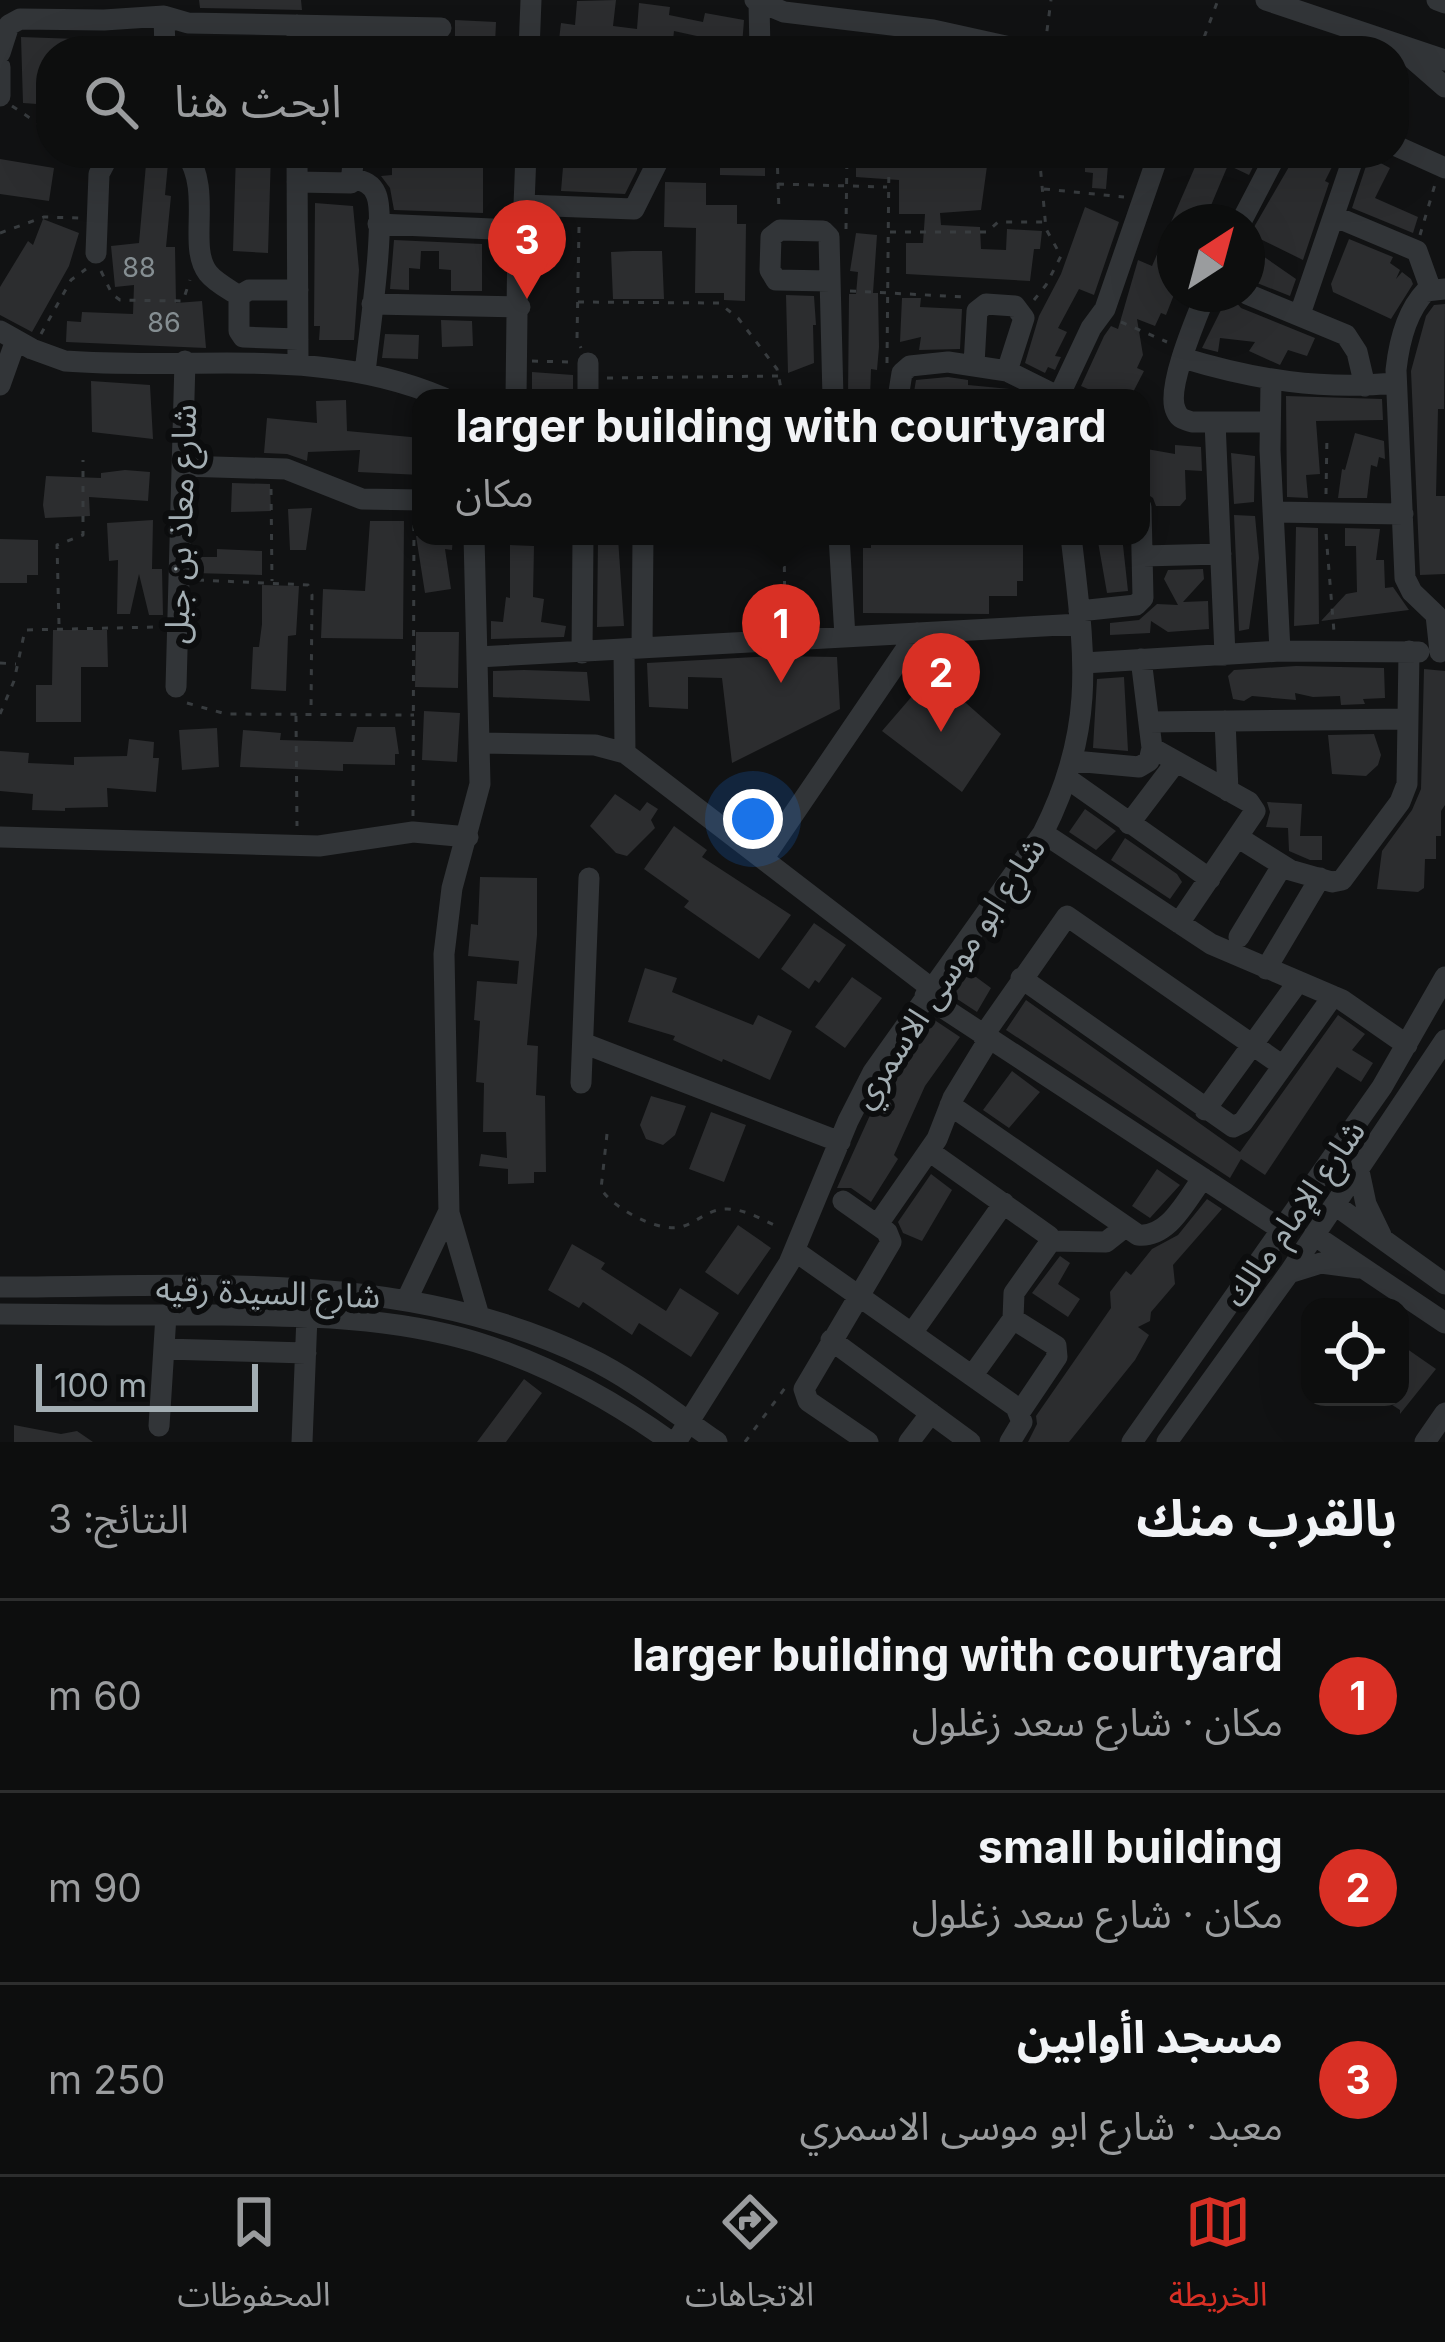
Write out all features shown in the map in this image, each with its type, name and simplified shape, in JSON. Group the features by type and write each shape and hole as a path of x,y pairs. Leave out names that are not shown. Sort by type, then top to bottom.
{"street":[{"path":"188,0 188,23"},
{"path":"530,36 531,0"},
{"path":"1266,0 1373,36"},
{"path":"759,36 757,1 784,12 907,36"},
{"path":"164,16 165,36"},
{"path":"0,53 9,25 20,19 164,16 188,23 441,28"},
{"path":"297,25 297,36"},
{"path":"1409,48 1445,60"},
{"path":"1409,57 1445,87"},
{"path":"0,67 2,99"},
{"path":"1409,152 1445,170"},
{"path":"95,257 102,168"},
{"path":"193,168 201,187 200,258 204,267 239,296"},
{"path":"298,168 298,351"},
{"path":"354,168 354,179"},
{"path":"516,389 518,230 525,168"},
{"path":"524,205 634,209 654,168"},
{"path":"1064,389 1091,328 1103,314 1153,168"},
{"path":"1249,204 1268,168"},
{"path":"1300,314 1351,168"},
{"path":"298,182 348,183 354,179 376,192 378,224 365,373"},
{"path":"1084,663 1280,652 1443,652 1436,616 1412,592 1406,578 1396,383 1408,318 1421,294 1438,289 1420,255 1336,217"},
{"path":"378,224 518,230"},
{"path":"830,286 771,275 769,244 780,230 837,233 830,286 832,389"},
{"path":"239,296 249,290 298,290"},
{"path":"239,296 243,337 416,389"},
{"path":"1265,301 1346,335 1357,352 1365,386"},
{"path":"372,304 520,308"},
{"path":"974,364 976,317 981,307 1020,308 1024,318 1006,371"},
{"path":"1199,312 1184,354 1173,399 1175,410 1192,422 1270,422"},
{"path":"0,385 16,340 65,361 184,362 298,351"},
{"path":"1184,354 1271,381 1396,383"},
{"name":"شارع معاذ بن جبل","path":"176,686 184,362"},
{"path":"899,389 902,373 910,366 974,364 1006,371 1043,389"},
{"path":"1271,381 1280,652"},
{"path":"1215,422 1225,655"},
{"path":"182,466 302,473 362,499 412,500"},
{"path":"1273,512 1403,514"},
{"path":"474,545 480,784 452,888 444,954 449,1213 479,1316"},
{"path":"582,653 583,545"},
{"path":"625,753 642,545"},
{"path":"840,545 845,637"},
{"name":"شارع ابو موسى الاسمري","path":"674,1442 799,1244 873,1072 1043,833 1071,770 1082,715 1084,663 1072,545"},
{"path":"478,657 917,633 1080,618 1140,602 1143,545"},
{"path":"1143,556 1221,554"},
{"path":"763,859 917,633"},
{"path":"1239,838 1282,866 1337,882 1348,876 1400,802 1408,777 1409,651"},
{"path":"1071,770 1139,767 1148,761 1152,748 1141,659"},
{"path":"1149,722 1408,719"},
{"path":"1225,721 1228,791"},
{"path":"481,743 595,745 625,753 986,1038 1282,1230"},
{"path":"1152,748 1255,811 1179,923"},
{"path":"1130,824 1176,762"},
{"path":"1071,770 1130,824 1210,879"},
{"path":"0,837 331,846 413,832 468,837"},
{"path":"1043,833 1211,944 1333,996 1407,1045"},
{"path":"1239,937 1282,866"},
{"path":"581,1083 589,878"},
{"path":"1266,969 1320,878"},
{"path":"878,1225 929,1151 1021,978 1067,916 1283,1066"},
{"name":"شارع الإمام مالك","path":"1132,1442 1407,1045 1445,976"},
{"path":"1021,978 1229,1126 1240,1125 1333,996"},
{"path":"1205,1110 1298,982"},
{"name":"شارع الإمام مالك","path":"1167,1442 1359,1172 1445,1040"},
{"path":"583,1042 840,1142"},
{"path":"950,1105 1144,1236 1160,1232 1203,1178"},
{"path":"929,1151 1043,1231 1050,1241"},
{"path":"1359,1172 1366,1204 1385,1241"},
{"path":"842,1202 890,1234 890,1246 804,1389 808,1401 868,1442"},
{"path":"912,1334 1004,1203"},
{"path":"1334,1204 1445,1284"},
{"path":"407,1299 449,1213"},
{"path":"1050,1241 1106,1241 1125,1227"},
{"path":"1314,1235 1445,1323"},
{"path":"972,1376 1013,1319 1014,1293 1050,1241"},
{"path":"799,1244 858,1295 1020,1412"},
{"path":"1289,1273 1321,1263 1362,1269"},
{"name":"شارع السيدة رقيه","path":"0,1287 333,1290 407,1299 479,1316 589,1358 717,1442"},
{"path":"118,1287 118,1315"},
{"path":"331,1317 333,1290"},
{"name":"شارع السيدة رقيه","path":"0,1314 308,1316 422,1329 516,1356 598,1394 674,1442"},
{"path":"159,1426 166,1315"},
{"path":"302,1442 308,1316"},
{"path":"1010,1442 1020,1427 1020,1412 1059,1353 1056,1346 1013,1319"},
{"path":"831,1340 970,1442"},
{"path":"1199,1347 1222,1364"},
{"path":"164,1349 306,1353"},
{"path":"909,1442 931,1413"},
{"path":"1424,1442 1445,1413"}],"path":[{"path":"1046,36 1051,0"},
{"path":"1204,36 1218,0"},
{"path":"2,99 36,120"},
{"path":"777,168 780,230"},
{"path":"837,233 847,168"},
{"path":"886,377 889,168"},
{"path":"1020,308 1046,285 1061,256 1045,222 1041,168"},
{"path":"1408,247 1421,234 1430,194 1445,170"},
{"path":"778,184 889,187"},
{"path":"1042,189 1141,199"},
{"path":"579,208 577,339 588,380"},
{"path":"0,233 50,216 98,220"},
{"path":"889,232 984,232 998,222 1045,222"},
{"path":"16,340 95,257 112,294 120,300 183,301 190,279 204,267"},
{"path":"830,286 958,295 981,307"},
{"path":"578,302 719,303 738,318 780,376 782,389"},
{"path":"1103,314 1184,354"},
{"path":"518,361 588,380 780,376"},
{"path":"1328,435 1325,513 1336,651"},
{"path":"58,627 57,544 83,535 82,460"},
{"path":"271,469 272,581"},
{"path":"413,832 416,545"},
{"path":"784,545 785,640"},
{"path":"178,579 303,582 312,589 311,714"},
{"path":"0,714 26,630 177,627"},
{"path":"0,663 18,664"},
{"path":"176,686 188,705 207,711 413,715"},
{"path":"296,714 297,846"},
{"path":"607,1134 601,1181 605,1196 663,1228 684,1226 721,1209 736,1210 799,1244"},
{"path":"745,1442 784,1389 790,1385 804,1389"}],"building":[{"path":"199,0 301,0 302,10 200,8"},
{"path":"616,0 613,26 637,29 639,3 670,7 669,15 703,22 705,13 744,20 743,36 674,31 674,36 559,36 561,23 575,25 577,1"},
{"path":"455,20 496,22 495,36 455,36"},
{"path":"21,37 36,38 36,104 23,103"},
{"path":"0,159 54,168 49,201 0,194"},
{"path":"146,168 168,168 165,195 171,196 166,247 175,247 176,303 202,301 206,348 66,342 67,321 81,322 82,312 133,314 134,285 115,287 111,246 139,243"},
{"path":"236,168 271,168 268,253 233,251"},
{"path":"392,168 483,168 483,213 394,210 390,188 381,176 392,175"},
{"path":"563,168 637,168 625,194 561,191"},
{"path":"720,168 765,168 765,176 720,175"},
{"path":"856,168 987,168 981,210 940,213 941,225 980,227 981,249 1006,250 1007,229 1042,231 1030,281 906,274 906,243 923,243 925,214 899,214 899,180 856,177"},
{"path":"1085,168 1108,168 1106,189 1092,188 1093,173"},
{"path":"1194,168 1227,168 1212,204 1179,204"},
{"path":"1288,168 1332,168 1325,181 1329,183 1303,260 1265,241 1265,208"},
{"path":"1365,168 1390,168 1375,198 1418,217 1413,233 1352,208"},
{"path":"665,182 706,183 706,205 737,205 737,224 746,224 745,301 724,300 724,293 695,293 696,228 664,227"},
{"path":"315,203 353,206 359,270 354,340 319,340 320,326 314,326"},
{"path":"1085,207 1119,222 1094,295 1079,289 1058,328 1067,332 1055,356 1061,357 1055,370 1048,367 1045,373 1025,363 1039,316 1061,274"},
{"path":"43,219 79,233 69,266 32,332 0,315 0,287 28,241 33,245"},
{"path":"856,233 877,235 873,293 878,293 879,347 870,389 848,389 849,294 856,294 858,272 850,271"},
{"path":"1349,239 1393,257 1390,263 1400,270 1396,279 1402,272 1411,279 1413,284 1391,319 1333,292 1331,284"},
{"path":"394,240 482,244 482,291 451,291 451,270 439,269 439,251 421,251 420,269 409,268 409,290 390,289"},
{"path":"662,251 664,299 613,299 611,252"},
{"path":"1157,254 1157,312 1167,312 1161,313 1155,326 1137,319 1143,355 1137,368 1144,371 1135,389 1088,389 1081,386 1104,336 1111,326 1118,329 1138,260 1152,266"},
{"path":"1265,257 1296,279 1290,296 1265,286"},
{"path":"786,295 814,296 816,325 814,363 788,373"},
{"path":"902,298 921,298 920,307 962,309 960,349 919,350 921,337 900,342"},
{"path":"1445,304 1444,409 1438,409 1436,496 1445,496 1445,574 1420,575 1411,371 1426,316 1434,305"},
{"path":"1220,312 1251,312 1315,338 1307,356 1288,350 1280,365 1249,351 1255,342 1220,338 1218,352 1202,348"},
{"path":"441,320 472,321 473,346 442,347"},
{"path":"385,334 419,335 418,359 382,358"},
{"path":"532,372 573,375 573,389 532,389"},
{"path":"948,377 968,380 968,385 1010,389 914,389 916,380"},
{"path":"91,381 150,385 153,439 92,432"},
{"path":"1286,396 1382,399 1383,420 1316,421 1320,474 1306,475 1308,498 1287,497"},
{"path":"346,400 347,431 412,437 412,475 358,472 360,450 308,452 307,461 264,453 267,418 317,423 316,401"},
{"path":"1355,433 1384,441 1385,459 1379,457 1377,467 1371,465 1367,498 1338,498 1342,469"},
{"path":"1175,445 1201,447 1202,471 1185,470 1186,499 1180,506 1156,506 1150,496 1150,450 1175,454"},
{"path":"1231,453 1255,456 1254,502 1234,504"},
{"path":"150,472 148,501 89,497 90,516 45,518 46,476 101,478 101,473"},
{"path":"232,483 270,484 271,511 231,512"},
{"path":"312,508 306,550 290,550 288,509"},
{"path":"1234,515 1255,516 1259,558 1249,629 1239,631"},
{"path":"153,520 152,569 162,569 163,615 149,615 139,574 130,614 117,614 118,560 109,561 107,523"},
{"path":"370,521 404,521 403,639 321,638 323,589 365,591"},
{"path":"1296,527 1318,528 1319,624 1294,626"},
{"path":"1345,528 1380,529 1376,560 1384,560 1385,588 1393,587 1409,610 1321,621 1346,594 1357,592 1356,546 1345,546"},
{"path":"0,539 38,540 38,575 27,575 27,583 0,583"},
{"path":"417,545 452,545 452,550 445,549 451,589 425,593"},
{"path":"510,545 534,546 533,597 544,599 541,622 566,626 564,637 491,639 491,621 503,622 506,597 510,598"},
{"path":"598,545 618,545 624,626 597,627"},
{"path":"1023,545 1023,581 1017,581 1017,596 989,596 989,614 863,613 863,548"},
{"path":"1099,545 1123,545 1128,591 1107,593"},
{"path":"217,549 262,551 262,575 194,573 195,557 217,557"},
{"path":"1203,569 1204,579 1183,602 1208,601 1209,629 1168,632 1151,621 1150,633 1110,635 1110,623 1139,620 1157,604 1178,605 1164,579 1168,570"},
{"path":"262,585 299,586 296,635 288,636 286,691 251,689 253,647 259,647 262,624"},
{"path":"53,630 107,630 108,667 81,667 81,722 36,722 36,685 52,685"},
{"path":"416,632 459,632 458,688 415,687"},
{"path":"837,657 840,709 732,763 722,678 688,677 688,709 649,707 647,663"},
{"path":"1384,668 1385,698 1341,705 1340,696 1295,693 1296,700 1233,699 1228,676 1234,670"},
{"path":"1424,669 1445,671 1441,836 1436,836 1436,859 1425,859 1424,888 1418,892 1377,889 1382,851 1421,789"},
{"path":"493,671 587,672 590,701 493,697"},
{"path":"932,673 1001,734 962,792 882,731"},
{"path":"1124,677 1128,751 1093,748 1097,679"},
{"path":"424,711 460,713 457,762 422,760"},
{"path":"357,727 395,727 399,754 395,754 395,765 343,764 343,771 240,767 243,730 281,733 280,740 353,742"},
{"path":"217,728 219,767 182,770 179,730"},
{"path":"1374,734 1381,755 1378,765 1366,776 1332,774 1328,735"},
{"path":"129,739 154,742 153,758 159,758 156,792 107,788 108,807 65,811 32,810 33,794 0,791 0,751 29,753 28,763 74,765 74,757 127,756"},
{"path":"615,794 640,811 647,802 658,809 651,820 655,828 627,856 616,853 590,826"},
{"path":"1267,802 1302,804 1300,836 1322,836 1322,860 1289,851 1288,828 1266,827"},
{"path":"1085,809 1116,831 1096,850 1069,832"},
{"path":"674,826 707,850 702,857 791,915 759,959 684,907 689,901 644,869"},
{"path":"1125,838 1177,874 1182,882 1170,899 1111,860"},
{"path":"480,877 537,878 527,1045 538,1046 536,1095 545,1096 546,1172 534,1172 534,1183 508,1184 508,1169 479,1166 481,1154 507,1158 506,1132 483,1132 484,1083 476,1082 477,981 517,984 519,961 468,956 471,924 478,925"},
{"path":"814,923 846,945 819,983 815,980 809,989 781,969"},
{"path":"968,964 976,970 972,974 991,988 977,1012 948,993"},
{"path":"645,968 677,978 672,992 753,1025 758,1015 792,1031 770,1080 673,1040 675,1036 628,1022"},
{"path":"852,977 882,998 845,1048 815,1027"},
{"path":"1026,1000 1240,1152 1338,1015 1365,1034 1352,1050 1373,1063 1361,1082 1337,1067 1265,1175 1241,1159 1230,1178 1006,1030"},
{"path":"930,1017 960,1037 925,1086 894,1155 898,1159 871,1202 851,1188 837,1188 886,1080"},
{"path":"1012,1071 1040,1092 1009,1128 983,1110"},
{"path":"651,1096 686,1106 675,1135 663,1145 646,1139 640,1125"},
{"path":"711,1112 746,1125 724,1182 689,1169"},
{"path":"1157,1169 1180,1185 1150,1218 1132,1206"},
{"path":"931,1174 952,1190 922,1241 903,1233 898,1222"},
{"path":"1207,1199 1222,1209 1173,1265 1175,1284 1151,1312 1150,1321 1138,1327 1149,1335 1135,1360 1069,1442 1028,1442 1036,1416 1111,1308 1110,1292 1152,1249 1178,1235"},
{"path":"738,1225 771,1248 738,1295 705,1272"},
{"path":"572,1244 605,1263 601,1269 666,1311 680,1288 719,1313 691,1357 639,1323 632,1335 583,1302 579,1308 548,1290"},
{"path":"1060,1256 1070,1263 1058,1284 1080,1299 1068,1317 1032,1293"},
{"path":"1409,1350 1436,1369 1409,1403"},
{"path":"524,1379 542,1393 506,1442 477,1442"},
{"path":"14,1425 61,1434 77,1431 93,1442 14,1442"}],"place":[{"name":"مسجد اأوابين","path":"527,299"},
{"name":"larger building with courtyard","path":"781,683"},
{"name":"small building","path":"941,732"}]}
